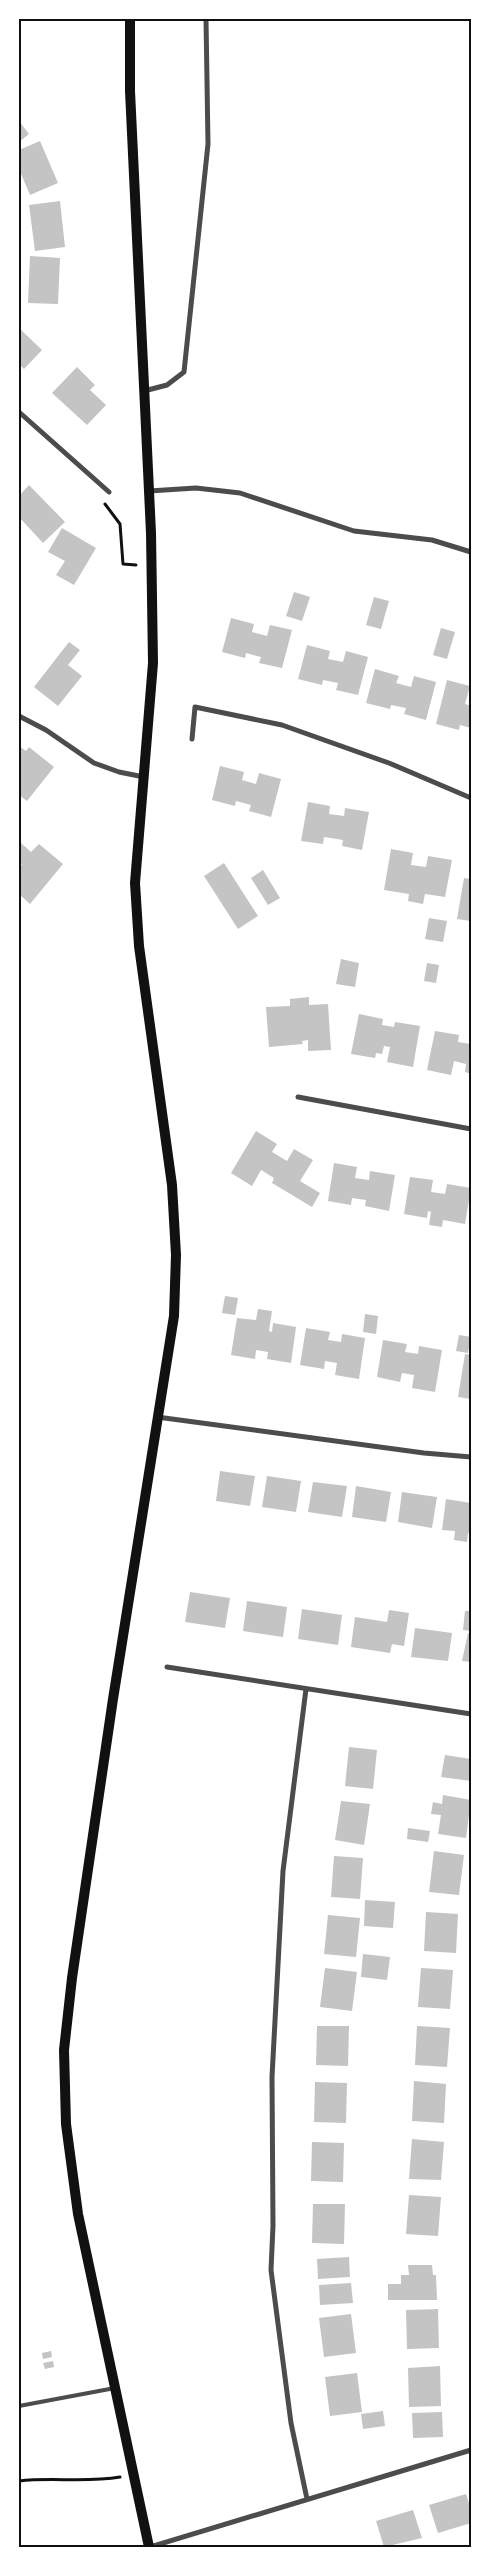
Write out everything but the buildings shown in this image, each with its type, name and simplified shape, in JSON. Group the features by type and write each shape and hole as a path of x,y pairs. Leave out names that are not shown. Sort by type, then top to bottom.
{"main road":[{"path":"130,19 130,90 142,391 152,565 153,664 135,883 138,928 172,1185 176,1255 174,1316 72,1978 64,2050 66,2124 78,2214 150,2547"}],"street":[{"path":"142,391 167,385 184,372 208,144 206,19"},
{"path":"19,412 108,492"},
{"path":"148,491 196,488 240,493 354,531 432,540 471,552"},
{"path":"192,739 195,707 282,725 389,763 471,798"},
{"path":"19,716 46,730 94,763 119,772 145,777"},
{"path":"298,1097 471,1129"},
{"path":"157,1417 414,1452 471,1457"},
{"path":"166,1667 471,1714"},
{"path":"306,1689 283,1871 272,2078 273,2226 271,2270 291,2423 307,2499"},
{"path":"150,2547 471,2450"}],"lane":[{"path":"19,2406 116,2388"}],"path":[{"path":"108,492 103,502 120,524 123,564 152,565"},
{"path":"19,2481 40,2478 96,2482 134,2475"}]}
